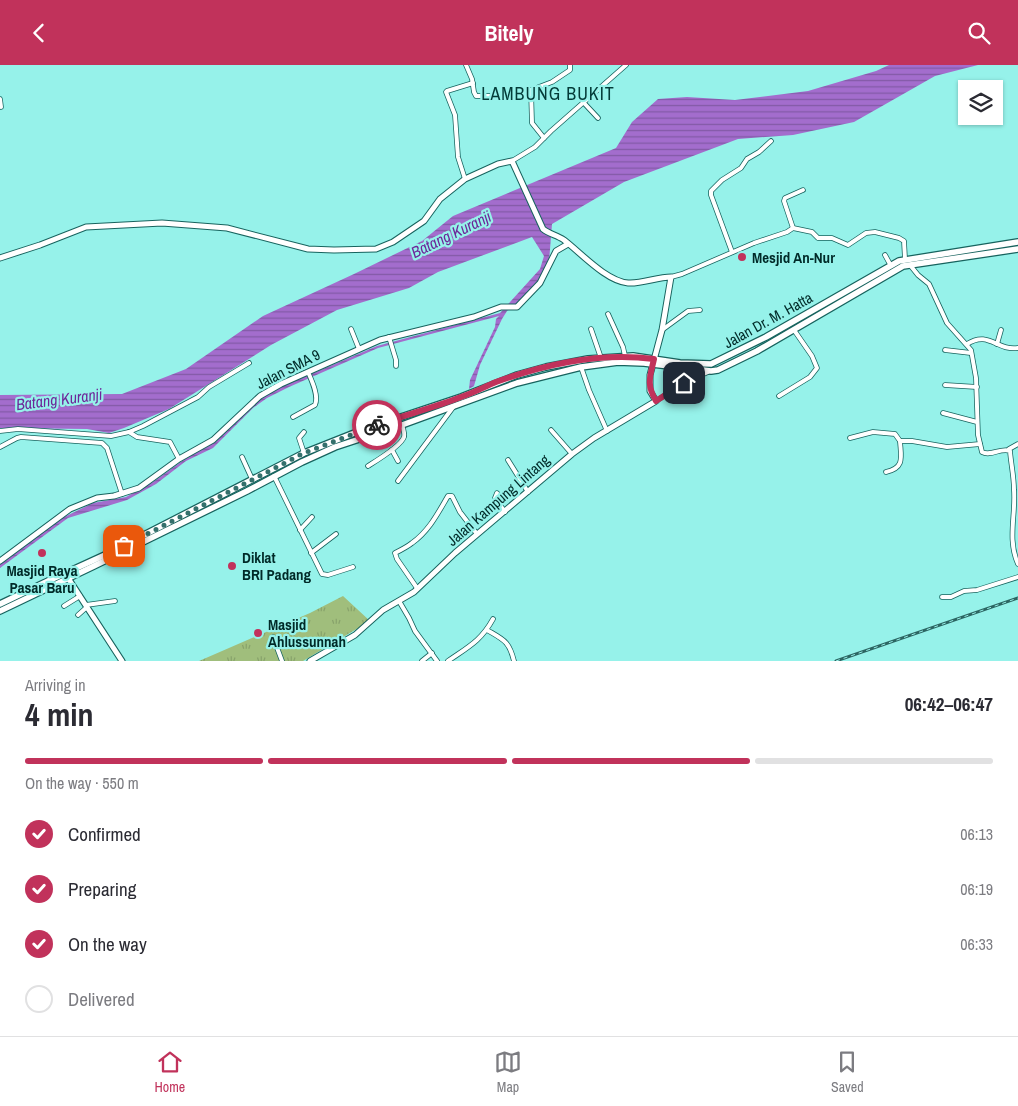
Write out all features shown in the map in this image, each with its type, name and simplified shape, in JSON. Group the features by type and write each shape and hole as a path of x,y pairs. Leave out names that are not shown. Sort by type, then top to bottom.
{"main road":[{"name":"Jalan Dr. M. Hatta","path":"0,604 130,546 274,477 302,461 335,447 527,380 582,367 618,362 654,361 711,364 766,337 899,261 1018,242"},
{"name":"Jalan Dr. M. Hatta","path":"0,611 130,546 301,454 353,433 462,397 532,370 624,356 710,371 718,370 757,351 895,270 910,265 1018,249"},
{"path":"806,313 810,319"},
{"path":"301,454 302,461"}],"street":[{"path":"466,65 473,83 475,95 480,96 531,90 552,82 570,70 570,65"},
{"path":"0,258 86,227 148,223 228,228 308,249 376,249 393,242 424,221 440,199 465,179 498,164 512,161 535,147 626,65"},
{"path":"465,179 458,157 455,115 446,92 473,83"},
{"path":"531,90 532,123 544,138"},
{"path":"0,99 1,107"},
{"path":"584,103 598,118"},
{"path":"732,251 711,191 722,180 740,168 747,159 759,152 771,141"},
{"path":"512,161 543,229 562,239 596,267 620,281 628,283 682,274 732,251 787,232 793,228 812,233 818,238 832,238 845,245 850,244 866,233 882,233 904,241 905,259"},
{"path":"793,228 784,201 785,198 804,190"},
{"name":"Jalan SMA 9","path":"0,561 70,509 97,498 122,494 139,488 179,459 213,440 253,401 267,391 309,374 359,349 504,307 518,307 540,283 554,254 559,248 568,244"},
{"path":"885,255 891,266"},
{"path":"910,265 929,284 947,323 967,344 971,353 977,387 977,422 982,452 984,454 1008,449 1018,444"},
{"path":"656,401 649,385 662,330 671,277"},
{"path":"662,330 688,311 700,310"},
{"path":"608,314 624,347 624,356"},
{"path":"351,329 359,349"},
{"path":"591,329 602,358"},
{"path":"779,396 810,377 817,368 812,356 794,329"},
{"path":"997,344 1001,330"},
{"path":"967,344 974,339 982,338 997,344 1018,348"},
{"path":"389,339 396,360 396,366"},
{"path":"945,349 971,353"},
{"path":"0,431 18,429 112,436 129,432 198,397 209,387 249,363"},
{"path":"710,371 711,364"},
{"path":"582,367 589,390 607,431"},
{"name":"Jalan Kampung Lintang","path":"310,661 356,635 383,611 417,588 477,534 572,454 684,383 710,371"},
{"path":"292,417 316,404 316,396 309,374"},
{"path":"945,385 977,387"},
{"path":"398,481 451,407"},
{"path":"943,413 977,422"},
{"path":"368,466 392,450 404,437 402,425"},
{"path":"551,430 572,454"},
{"path":"129,432 142,439 170,442 179,459"},
{"path":"301,454 299,438 304,432"},
{"path":"850,438 877,432 895,434 900,441 898,467 895,470 886,472"},
{"path":"0,447 21,437 104,443 122,494"},
{"path":"900,441 912,441 947,447 980,444"},
{"path":"1008,449 1010,451 1016,491 1012,523 1014,551 1018,564"},
{"path":"392,450 398,461"},
{"path":"242,457 252,479"},
{"path":"508,460 528,492"},
{"path":"274,477 322,574 326,575 353,567"},
{"path":"497,493 495,499 505,512"},
{"path":"417,588 397,559 396,553 413,543 423,533 433,521 448,495 452,496 460,512 477,534"},
{"path":"300,530 312,517"},
{"path":"311,553 336,534"},
{"path":"942,597 950,597 964,591 977,590 1018,577"},
{"path":"68,578 122,661"},
{"path":"64,606 80,596"},
{"path":"78,615 87,606 115,601"},
{"path":"399,601 410,618 415,631 437,661"},
{"path":"448,661 472,645 487,630 493,619"},
{"path":"487,630 503,639 511,648 514,661"},
{"path":"273,637 282,661"},
{"path":"422,661 432,653"}],"green space":[{"path":"343,596 370,621 303,661 199,661 310,613"}],"water":[{"name":"Batang Kuranji","path":"889,65 978,65 935,76 854,122 793,135 738,139 624,182 552,224 549,262 541,278 507,311 502,319 480,365 474,386 469,389 470,380 499,316 378,348 267,398 253,408 213,448 186,461 156,484 127,500 68,518 0,568 0,564 58,520 93,503 126,497 210,445 269,392 377,346 500,313 540,269 544,256 532,237 438,272 409,288 337,310 271,345 169,409 109,433 87,429 0,428 0,395 122,394 186,369 263,316 422,241 453,216 616,148 632,122 658,99 687,97 735,100 808,91 876,71"}],"railway":[{"path":"836,661 1018,598"}],"way so far":[{"path":"124,546 304,453 377,425"}],"place":[{"name":"Mesjid An-Nur","path":"742,257"},
{"name":"Masjid Raya Pasar Baru","path":"42,553"},
{"name":"Diklat BRI Padang","path":"232,566"},
{"name":"Masjid Ahlussunnah","path":"258,633"}],"district":[{"name":"LAMBUNG BUKIT","path":"548,93"}],"route":[{"path":"377,425 462,397 532,370 588,359 633,356 654,359 649,385 656,401 684,383"}]}
